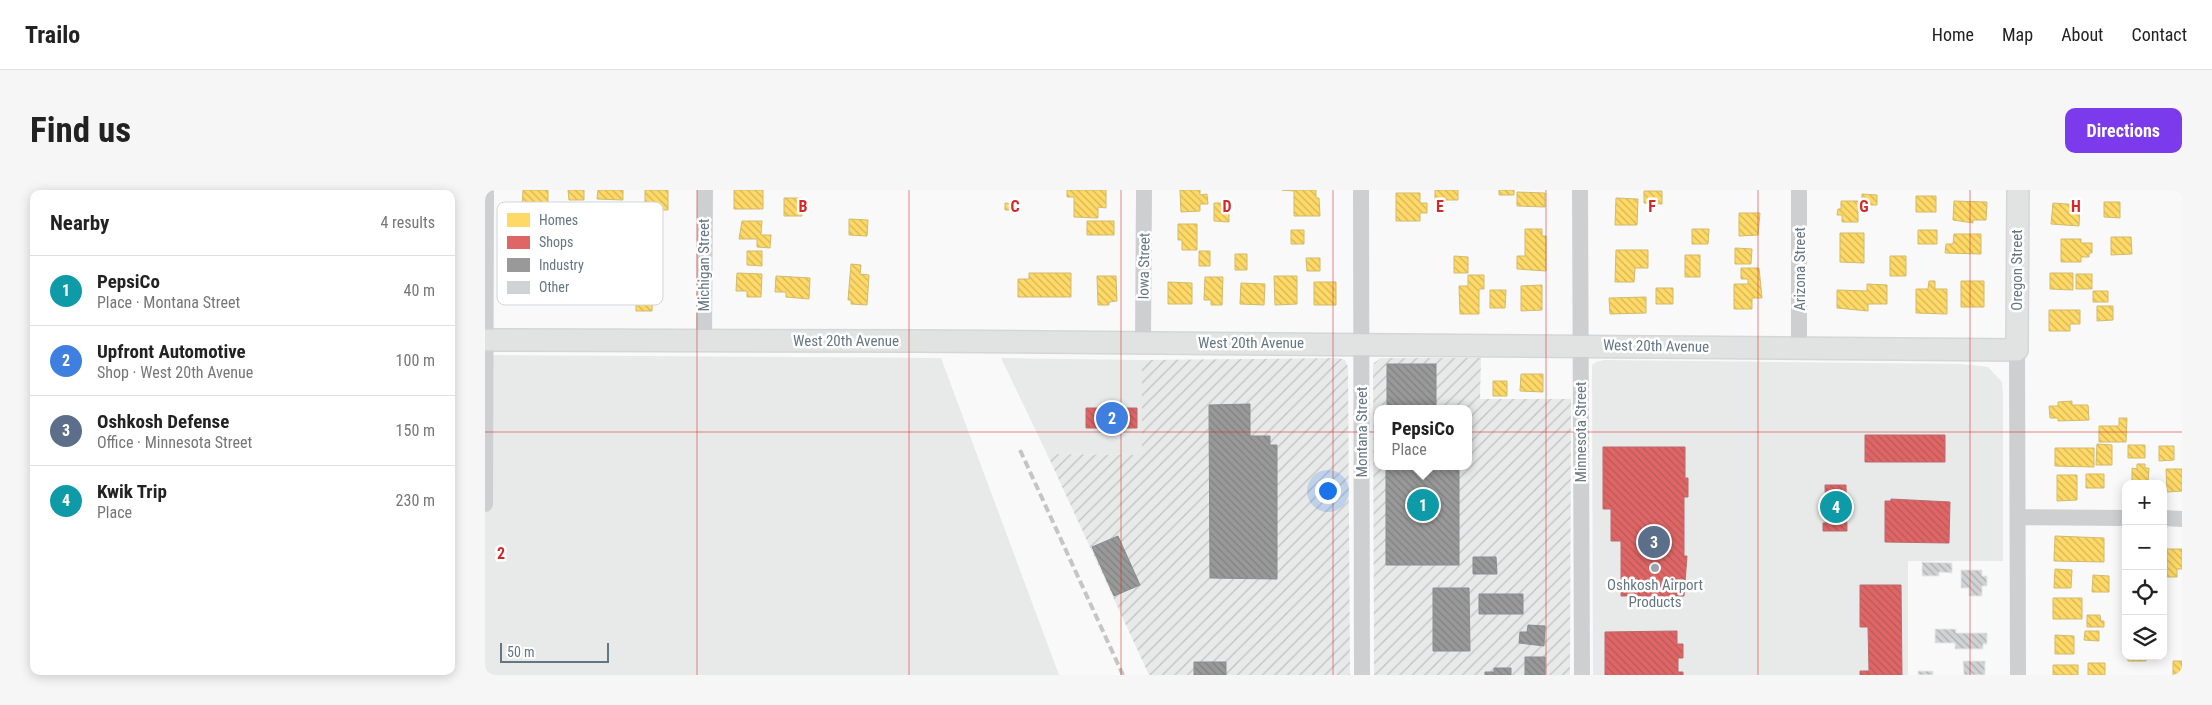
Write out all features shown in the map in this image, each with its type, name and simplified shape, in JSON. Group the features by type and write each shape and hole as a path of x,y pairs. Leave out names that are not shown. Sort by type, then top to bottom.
{"main road":[{"name":"Oregon Street","path":"2017,350 2018,190"},
{"name":"West 20th Avenue","path":"485,340 1362,344 2017,350"}],"street":[{"path":"485,504 486,190"},
{"name":"Michigan Street","path":"704,341 705,190"},
{"name":"Iowa Street","path":"1143,343 1144,190"},
{"name":"Montana Street","path":"1361,190 1362,675"},
{"name":"Minnesota Street","path":"1580,190 1582,675"},
{"name":"Arizona Street","path":"1799,190 1799,348"},
{"path":"2017,350 2018,675"},
{"path":"2018,516 2122,518"},
{"path":"2167,518 2182,519"}],"shaded area":[{"path":"485,355 941,358 1059,675 485,675"},
{"path":"1001,358 1142,360 1142,455 1047,454"},
{"path":"1338,358 1345,360 1348,367 1350,675 1149,675 1047,454 1142,455 1142,360"},
{"path":"1381,358 1481,358 1480,399 1571,399 1570,675 1374,675 1373,368 1374,363"},
{"path":"1604,360 1961,364 1988,367 2002,382 2003,561 1908,561 1908,675 1593,675 1592,365"}],"building: Homes":[{"path":"523,190 548,190 548,202 522,202"},
{"path":"568,190 584,190 584,200 569,200"},
{"path":"598,190 623,190 623,200 597,199"},
{"path":"645,190 668,190 668,210 663,210 663,202 645,202"},
{"path":"734,190 763,190 763,209 734,209"},
{"path":"1067,190 1106,190 1106,208 1098,207 1098,218 1074,217 1074,197 1067,197"},
{"path":"1180,190 1200,190 1200,195 1207,194 1208,204 1200,204 1200,211 1181,212"},
{"path":"1282,190 1316,190 1316,198 1319,198 1320,216 1294,216 1294,191"},
{"path":"1435,190 1458,190 1458,200 1435,200"},
{"path":"1499,190 1514,190 1514,195 1499,195"},
{"path":"1644,191 1662,191 1662,204 1644,203"},
{"path":"1517,192 1545,193 1545,207 1517,206"},
{"path":"1396,193 1420,193 1420,203 1427,203 1427,213 1420,213 1420,221 1396,221"},
{"path":"1862,194 1877,195 1877,205 1862,205"},
{"path":"1916,196 1936,196 1936,212 1916,212"},
{"path":"784,198 802,198 802,216 784,216"},
{"path":"1616,198 1638,199 1637,225 1615,225"},
{"path":"1841,201 1858,201 1858,222 1842,222 1842,215 1837,215 1838,209 1841,209"},
{"path":"1954,201 1987,202 1986,220 1973,220 1973,223 1953,220"},
{"path":"2104,202 2120,202 2120,218 2104,217"},
{"path":"1005,203 1015,204 1016,210 1005,210"},
{"path":"1214,203 1229,203 1229,222 1214,221"},
{"path":"2053,203 2080,205 2079,226 2051,224"},
{"path":"1739,213 1760,213 1758,235 1739,236"},
{"path":"849,219 868,220 867,236 849,235"},
{"path":"742,221 762,221 761,235 771,235 770,248 757,247 757,239 739,239"},
{"path":"1087,221 1114,221 1114,235 1087,235"},
{"path":"1178,224 1197,224 1197,250 1182,250 1182,240 1178,240"},
{"path":"1525,229 1542,229 1542,236 1546,236 1546,271 1517,269 1517,256 1525,256"},
{"path":"1692,229 1709,229 1708,244 1692,244"},
{"path":"1291,230 1304,230 1304,244 1291,244"},
{"path":"1918,230 1937,230 1937,244 1918,244"},
{"path":"1840,233 1864,233 1864,263 1840,262"},
{"path":"1954,234 1981,234 1981,254 1945,253 1946,244 1953,244"},
{"path":"2111,237 2131,237 2132,254 2111,255"},
{"path":"2061,239 2081,239 2081,243 2092,243 2092,253 2089,253 2089,257 2081,257 2081,262 2061,262"},
{"path":"1735,248 1752,249 1751,264 1735,264"},
{"path":"1616,250 1648,250 1648,268 1635,268 1634,282 1615,282"},
{"path":"747,251 762,251 762,266 747,265"},
{"path":"1199,251 1210,251 1210,266 1199,266"},
{"path":"1235,254 1247,254 1247,270 1235,270"},
{"path":"1685,255 1700,255 1700,277 1685,277"},
{"path":"1454,256 1468,257 1468,273 1454,273"},
{"path":"1890,256 1906,256 1906,276 1890,276"},
{"path":"1306,258 1320,258 1320,271 1307,271"},
{"path":"851,264 861,265 860,274 869,275 867,305 851,304 851,300 848,300"},
{"path":"1741,268 1759,268 1762,298 1752,298 1752,309 1734,309 1734,284 1748,284 1748,279 1741,279"},
{"path":"737,273 762,274 761,297 747,297 747,291 736,291"},
{"path":"1029,273 1071,273 1071,297 1018,297 1018,279 1029,279"},
{"path":"2050,273 2073,273 2073,290 2050,289"},
{"path":"2076,274 2092,274 2092,289 2076,289"},
{"path":"1468,275 1484,275 1484,289 1479,289 1479,314 1460,314 1459,286 1468,286"},
{"path":"776,276 810,278 809,299 786,297 786,292 775,292"},
{"path":"1097,276 1116,276 1117,301 1109,302 1109,305 1098,305"},
{"path":"1274,276 1297,276 1297,304 1275,305"},
{"path":"1205,277 1223,277 1222,305 1211,305 1211,300 1204,300"},
{"path":"1929,281 1935,281 1935,289 1947,289 1947,314 1916,313 1916,289 1928,289"},
{"path":"1961,281 1984,281 1984,307 1961,307"},
{"path":"1168,282 1192,283 1192,304 1168,304"},
{"path":"1314,282 1336,282 1336,305 1314,305"},
{"path":"1241,283 1265,284 1264,305 1240,304"},
{"path":"1867,284 1887,285 1887,304 1868,304 1868,311 1837,308 1837,290 1867,291"},
{"path":"1542,285 1542,310 1521,311 1521,286"},
{"path":"1656,288 1673,288 1673,304 1656,304"},
{"path":"1490,290 1506,290 1505,308 1490,308"},
{"path":"2093,291 2108,291 2108,302 2093,302"},
{"path":"1646,297 1646,313 1610,314 1609,298"},
{"path":"636,305 652,305 652,311 636,311"},
{"path":"2097,306 2113,306 2113,320 2097,321"},
{"path":"2049,310 2080,310 2080,324 2070,324 2070,331 2049,331"},
{"path":"1521,374 1543,374 1543,392 1520,391"},
{"path":"1493,381 1507,381 1507,396 1493,396"},
{"path":"2072,401 2072,405 2088,405 2089,420 2058,421 2058,418 2050,418 2049,406 2058,406 2058,402"},
{"path":"2119,418 2127,418 2126,442 2099,442 2099,426 2119,426"},
{"path":"2097,444 2112,445 2112,465 2096,465"},
{"path":"2128,445 2145,445 2145,458 2128,458"},
{"path":"2159,446 2174,446 2174,460 2159,461"},
{"path":"2055,448 2094,448 2094,467 2055,466"},
{"path":"2137,464 2145,464 2145,468 2149,468 2148,480 2132,480 2132,468 2137,469"},
{"path":"2166,469 2182,469 2182,491 2167,492"},
{"path":"2086,474 2104,474 2104,488 2086,488"},
{"path":"2057,475 2077,475 2077,500 2057,501"},
{"path":"2055,536 2104,538 2104,562 2054,561"},
{"path":"2167,549 2182,549 2182,569 2177,569 2177,577 2167,577"},
{"path":"2055,569 2072,570 2071,588 2054,588"},
{"path":"2093,575 2109,576 2109,592 2092,592"},
{"path":"2053,598 2082,598 2082,619 2053,619"},
{"path":"2087,615 2100,615 2101,621 2104,621 2104,627 2087,627"},
{"path":"2085,631 2099,631 2099,641 2084,640"},
{"path":"2055,635 2074,636 2074,654 2055,654"},
{"path":"2128,660 2146,660 2146,661"},
{"path":"2173,661 2182,661 2182,675 2173,675"},
{"path":"2088,663 2105,663 2105,675 2088,675"},
{"path":"2053,665 2078,665 2078,675 2053,675"}],"building: Shops":[{"path":"1086,408 1137,408 1137,428 1086,428"},
{"path":"1865,435 1945,435 1945,462 1865,462"},
{"path":"1603,447 1685,447 1685,478 1688,478 1688,497 1684,497 1684,556 1687,556 1684,596 1621,596 1621,541 1611,541 1611,509 1603,509"},
{"path":"1825,485 1846,485 1847,531 1823,531 1823,523 1826,523"},
{"path":"1891,499 1950,502 1949,543 1885,542 1885,501 1891,501"},
{"path":"1860,585 1901,585 1902,675 1860,675 1860,671 1869,671 1868,627 1860,627"},
{"path":"1677,631 1677,644 1683,644 1683,658 1678,658 1678,672 1683,672 1683,675 1605,675 1605,632"}],"building: Industry":[{"path":"1387,364 1436,364 1436,405 1387,405"},
{"path":"1250,404 1250,436 1270,436 1270,445 1277,445 1277,579 1210,578 1209,405"},
{"path":"1386,470 1459,470 1459,565 1386,565"},
{"path":"1118,536 1140,585 1114,596 1092,547"},
{"path":"1473,557 1496,557 1497,574 1473,574"},
{"path":"1433,588 1469,588 1470,651 1433,651"},
{"path":"1479,594 1523,594 1523,614 1479,614"},
{"path":"1528,625 1545,626 1544,646 1519,643 1520,632 1527,632"},
{"path":"1525,657 1545,657 1545,675 1525,675"},
{"path":"1194,662 1226,662 1226,675 1194,675"},
{"path":"1494,668 1511,668 1511,675 1485,675 1485,672 1494,672"}],"building: Other":[{"path":"1922,562 1952,563 1952,573 1939,572 1939,576 1922,576"},
{"path":"1961,570 1982,570 1982,576 1987,576 1987,586 1982,586 1982,596 1969,596 1969,588 1961,588"},
{"path":"1935,629 1956,629 1956,633 1987,633 1987,644 1983,644 1983,649 1955,649 1955,643 1935,643"},
{"path":"1963,661 1985,661 1985,675 1964,675"},
{"path":"1918,671 1933,671 1933,675 1918,675"}],"railway":[{"path":"1020,450 1123,675"}],"place":[{"name":"Upfront Automotive","path":"1112,418"},
{"name":"PepsiCo","path":"1423,505"},
{"name":"Kwik Trip","path":"1836,507"},
{"name":"Oshkosh Defense","path":"1654,542"},
{"name":"Oshkosh Airport Products","path":"1655,568"}]}
